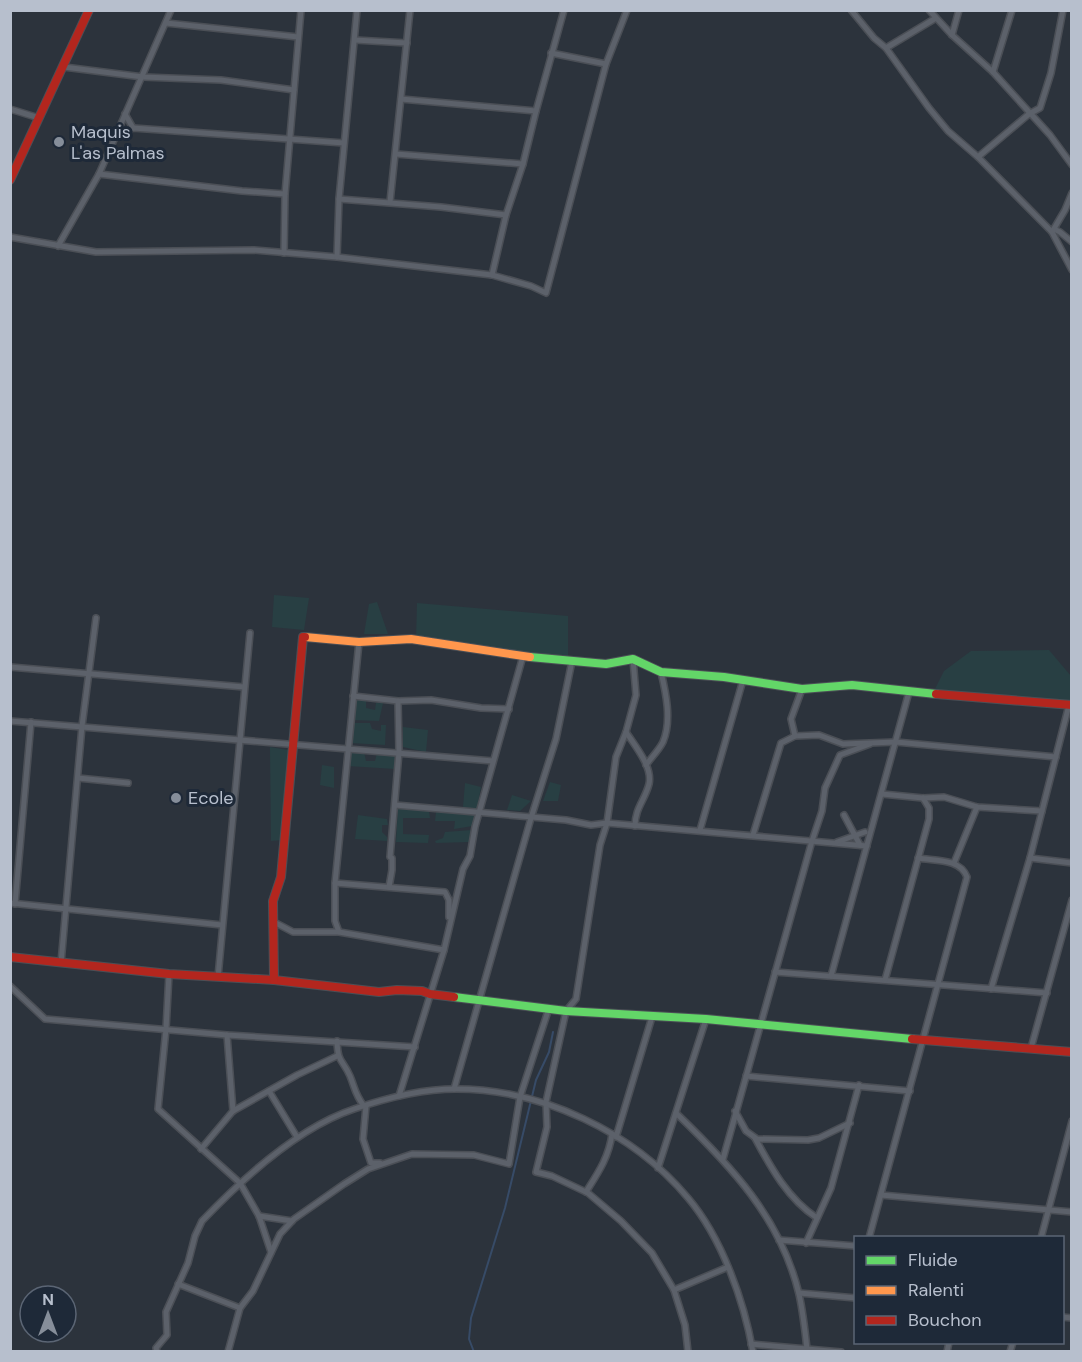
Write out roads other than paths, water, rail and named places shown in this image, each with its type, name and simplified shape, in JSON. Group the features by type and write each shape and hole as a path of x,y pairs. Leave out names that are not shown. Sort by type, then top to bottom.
{"street":[{"path":"10,180 89,10"},
{"path":"58,246 99,174 171,10"},
{"path":"284,253 285,194 301,10"},
{"path":"337,258 339,199 357,10"},
{"path":"390,202 410,10"},
{"path":"492,275 506,215 523,164 564,10"},
{"path":"10,237 96,252 218,250 337,258 492,275 531,286 546,293 606,64 627,10"},
{"path":"851,10 874,38 886,48 948,132 978,157 1053,230 1071,270"},
{"path":"929,10 952,35 993,72 1050,135 1071,165"},
{"path":"952,35 959,10"},
{"path":"993,72 1011,10"},
{"path":"978,157 1029,114 1040,108 1050,74 1063,10"},
{"path":"886,48 936,18"},
{"path":"166,23 298,37"},
{"path":"355,40 407,43"},
{"path":"551,54 606,64"},
{"path":"64,67 143,77 213,79 294,90"},
{"path":"401,99 536,111"},
{"path":"10,109 39,118"},
{"path":"125,114 133,128"},
{"path":"115,135 133,128 344,143"},
{"path":"396,154 523,164"},
{"path":"99,174 285,194"},
{"path":"1053,230 1065,210 1071,193"},
{"path":"339,199 390,202 506,215"},
{"path":"1053,230 1060,232 1071,242"},
{"path":"61,963 82,726 96,618"},
{"path":"218,977 250,633"},
{"path":"274,980 273,901 281,877 303,637 359,642 411,639 523,656 606,664 633,659 662,672 724,677 802,689 852,685 1070,705 1030,858 991,989"},
{"path":"339,932 335,921 335,883 359,642"},
{"path":"399,1096 444,950 463,869 470,856 523,656"},
{"path":"633,659 636,695 626,732 616,757 607,823 600,844 576,999 566,1011 546,1102 547,1127 536,1172 552,1176 586,1192 621,1221 652,1253 674,1290 685,1325 688,1352"},
{"path":"454,1089 531,818 556,739 572,661"},
{"path":"10,667 244,687"},
{"path":"646,765 663,742 666,726 667,700 662,672"},
{"path":"700,830 742,680"},
{"path":"795,735 791,719 802,689"},
{"path":"831,976 909,692"},
{"path":"353,696 398,701 431,700 481,708 509,709"},
{"path":"389,887 393,870 390,857 399,752 398,701"},
{"path":"10,721 494,760"},
{"path":"31,722 13,903 222,925"},
{"path":"626,732 646,765 649,783 639,804 635,826"},
{"path":"753,835 781,743 795,735 819,735 843,744 896,742 1056,757"},
{"path":"723,1159 822,811 825,788 840,755 870,744"},
{"path":"78,778 128,783"},
{"path":"882,794 923,798 944,797 977,807 1042,811"},
{"path":"885,980 929,819 929,808 923,798"},
{"path":"395,805 566,820 591,825 607,823 700,830 867,846"},
{"path":"954,863 977,807"},
{"path":"844,815 860,845"},
{"path":"836,843 865,832"},
{"path":"870,1236 967,877 962,868 954,863 918,858"},
{"path":"1030,858 1071,863"},
{"path":"335,883 445,892 449,900 448,929"},
{"path":"1031,1048 1071,900"},
{"path":"274,922 294,933 339,932 444,950"},
{"path":"10,957 169,974 274,980 379,992 422,991 430,994 566,1011 706,1019 1071,1052"},
{"path":"775,972 1047,993"},
{"path":"169,974 158,1109 240,1183 259,1216 271,1252"},
{"path":"10,986 45,1019 227,1035 415,1047"},
{"path":"228,1352 240,1308 253,1291 280,1234 292,1221 344,1184 382,1164 412,1154 474,1155 509,1164 520,1097 549,1008"},
{"path":"586,1192 605,1160 652,1017"},
{"path":"658,1168 706,1019"},
{"path":"227,1035 233,1111"},
{"path":"337,1041 337,1056 350,1076 355,1094 365,1106 363,1139 371,1163 382,1164"},
{"path":"201,1149 233,1111 337,1056"},
{"path":"746,1076 910,1091"},
{"path":"806,1243 831,1188 859,1085"},
{"path":"157,1352 156,1348 167,1335 166,1312 202,1221 240,1183 297,1137 325,1121 355,1108 399,1096 454,1089 546,1102 598,1126 633,1148 658,1168 688,1198 708,1227 739,1294 753,1352"},
{"path":"269,1090 297,1137"},
{"path":"735,1111 746,1131 755,1138 784,1187 803,1209 817,1218"},
{"path":"676,1113 739,1176 762,1208 779,1240 799,1293 807,1349"},
{"path":"1042,1236 1071,1121"},
{"path":"755,1138 808,1140 819,1138 850,1123"},
{"path":"881,1196 1071,1212"},
{"path":"259,1216 292,1221"},
{"path":"779,1240 854,1246"},
{"path":"674,1290 728,1267"},
{"path":"178,1284 240,1308"},
{"path":"799,1293 854,1298"},
{"path":"752,1344 841,1352"}],"waterway":[{"path":"474,1352 469,1339 471,1318 505,1208 536,1080 549,1052 553,1032"}],"place":[{"name":"Maquis L'as Palmas","path":"59,142"},
{"name":"Ecole","path":"176,798"}]}
